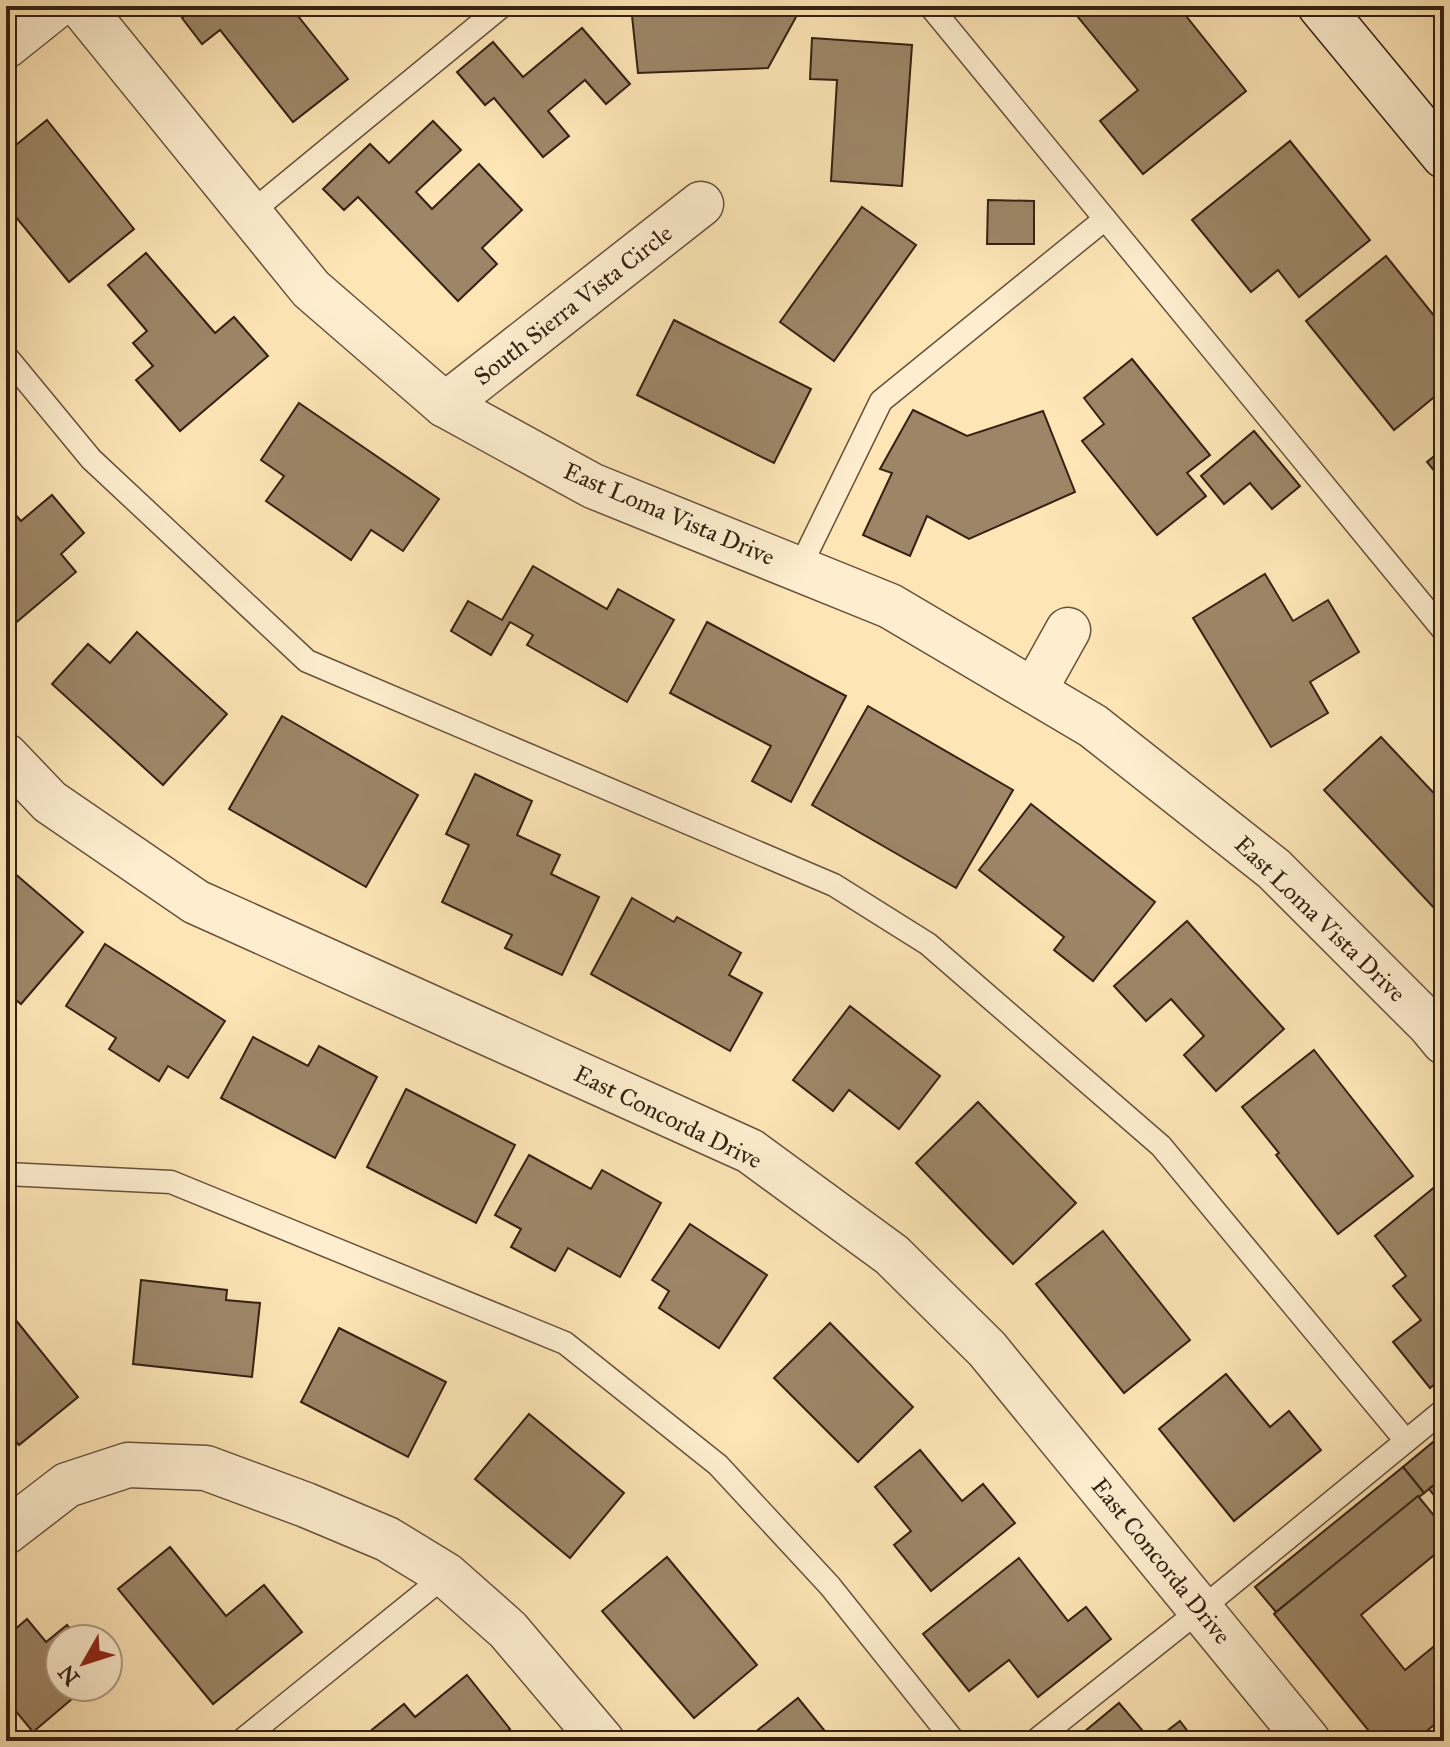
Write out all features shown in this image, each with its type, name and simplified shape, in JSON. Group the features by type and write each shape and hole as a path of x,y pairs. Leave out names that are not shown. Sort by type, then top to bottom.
{"street":[{"path":"6,46 56,6"},
{"name":"East Loma Vista Drive","path":"81,6 311,289 445,405 593,486 890,606 1093,726 1274,869 1444,1042"},
{"path":"1320,6 1444,156"},
{"name":"South Sierra Vista Circle","path":"445,405 701,204"},
{"path":"1034,691 1068,630"},
{"name":"East Concorda Drive","path":"6,756 50,802 196,902 750,1151 892,1255 987,1349 1308,1741"},
{"path":"6,1532 67,1485 128,1465 206,1468 387,1539 446,1575 508,1630 602,1741"}],"lane":[{"path":"249,214 502,6"},
{"path":"930,6 1444,631"},
{"path":"799,569 881,401 1105,219"},
{"path":"6,356 91,459 307,661 834,885 928,944 1161,1146 1406,1441"},
{"path":"6,1174 171,1182 565,1343 718,1465 830,1586 954,1741"},
{"path":"1035,1741 1444,1410"},
{"path":"241,1741 446,1575"}],"building":[{"path":"197,6 290,6 348,79 293,122 220,30 202,44 182,18"},
{"path":"631,6 802,6 768,68 638,73"},
{"path":"1089,6 1178,6 1246,91 1143,174 1100,121 1138,90 1077,16"},
{"path":"582,28 630,84 606,104 585,80 548,111 569,136 543,157 494,98 485,105 457,72 493,42 523,77"},
{"path":"812,38 912,45 902,186 831,181 837,80 810,79"},
{"path":"47,120 134,229 69,282 6,205 6,153"},
{"path":"433,121 461,150 416,192 432,209 479,164 522,210 482,248 497,264 458,301 358,197 344,210 323,189 370,144 389,163"},
{"path":"1290,141 1370,240 1299,297 1278,270 1251,292 1192,220"},
{"path":"988,200 1034,201 1034,244 987,244"},
{"path":"862,207 916,245 834,361 780,322"},
{"path":"146,253 215,333 234,317 268,356 180,431 136,380 153,366 133,343 147,331 108,285"},
{"path":"1386,256 1444,328 1444,389 1394,430 1306,321"},
{"path":"674,320 811,389 774,463 637,395"},
{"path":"1132,359 1210,455 1187,473 1206,496 1157,535 1082,441 1104,424 1084,398"},
{"path":"299,403 439,499 403,551 371,530 351,560 266,501 284,476 261,460"},
{"path":"913,410 967,436 1043,411 1075,492 969,539 927,516 910,556 863,535 892,473 880,469"},
{"path":"1254,431 1300,486 1272,509 1250,483 1224,504 1201,476"},
{"path":"1444,448 1444,483 1427,462"},
{"path":"52,495 84,533 61,554 76,572 6,631 6,504 21,521"},
{"path":"533,566 607,609 618,589 674,620 627,702 527,645 533,635 510,622 491,655 451,631 468,601 502,620"},
{"path":"1265,574 1293,621 1328,600 1359,652 1310,682 1328,713 1271,747 1193,618"},
{"path":"707,622 846,696 791,802 752,781 771,746 670,693"},
{"path":"137,632 227,714 163,785 52,684 88,644 110,663"},
{"path":"868,706 1013,790 956,888 812,805"},
{"path":"282,716 418,795 366,887 229,809"},
{"path":"1381,737 1444,804 1444,900 1435,909 1324,790"},
{"path":"475,774 532,801 517,835 560,855 551,874 599,897 562,975 505,948 512,935 442,902 469,845 446,834"},
{"path":"1031,804 1155,902 1093,981 1054,950 1064,937 979,870"},
{"path":"6,866 83,932 21,1004 6,992"},
{"path":"632,898 674,922 677,917 741,953 729,975 762,993 730,1051 591,974"},
{"path":"1187,921 1284,1029 1216,1091 1184,1055 1204,1036 1171,999 1146,1021 1114,986"},
{"path":"105,944 225,1021 188,1078 168,1066 159,1081 109,1049 116,1038 66,1006"},
{"path":"850,1006 940,1076 899,1129 849,1090 833,1111 793,1080"},
{"path":"253,1037 308,1066 319,1046 377,1077 335,1158 221,1098"},
{"path":"1314,1050 1413,1176 1338,1234 1242,1107"},
{"path":"406,1089 515,1145 476,1223 367,1167"},
{"path":"978,1102 1076,1203 1013,1264 916,1163"},
{"path":"529,1155 591,1189 602,1170 661,1203 620,1277 568,1248 555,1271 511,1247 521,1229 495,1215"},
{"path":"1442,1181 1444,1376 1430,1388 1393,1342 1421,1320 1393,1286 1406,1276 1375,1236"},
{"path":"690,1224 767,1275 719,1348 659,1308 669,1291 652,1280"},
{"path":"1103,1231 1190,1340 1124,1393 1036,1284"},
{"path":"141,1280 227,1290 226,1300 260,1303 252,1377 133,1364"},
{"path":"6,1308 78,1397 19,1445 6,1430"},
{"path":"830,1323 913,1407 858,1462 774,1378"},
{"path":"339,1328 446,1382 408,1457 301,1402"},
{"path":"1226,1374 1270,1427 1289,1411 1321,1450 1234,1521 1159,1429"},
{"path":"529,1414 624,1493 570,1558 475,1479"},
{"path":"1444,1433 1444,1477 1424,1493 1403,1467"},
{"path":"920,1450 962,1501 983,1484 1015,1523 931,1591 894,1545 911,1531 875,1487"},
{"path":"1403,1467 1424,1493 1276,1612 1255,1587"},
{"path":"1444,1477 1444,1508 1429,1489"},
{"path":"1418,1496 1444,1528 1444,1547 1361,1615 1405,1670 1444,1638 1444,1717 1414,1741 1377,1741 1274,1614"},
{"path":"170,1547 226,1616 264,1585 302,1632 213,1704 118,1589"},
{"path":"667,1557 757,1665 694,1718 602,1611"},
{"path":"1019,1558 1068,1621 1086,1607 1111,1639 1038,1697 1009,1660 969,1691 923,1634"},
{"path":"27,1619 44,1640 44,1703 67,1703 33,1732 10,1704 6,1707 6,1637"},
{"path":"467,1675 510,1729 495,1741 358,1741 404,1704 415,1717"},
{"path":"798,1698 833,1741 744,1741"},
{"path":"1119,1703 1143,1731 1130,1741 1073,1741"},
{"path":"1180,1721 1195,1741 1154,1741"}]}
